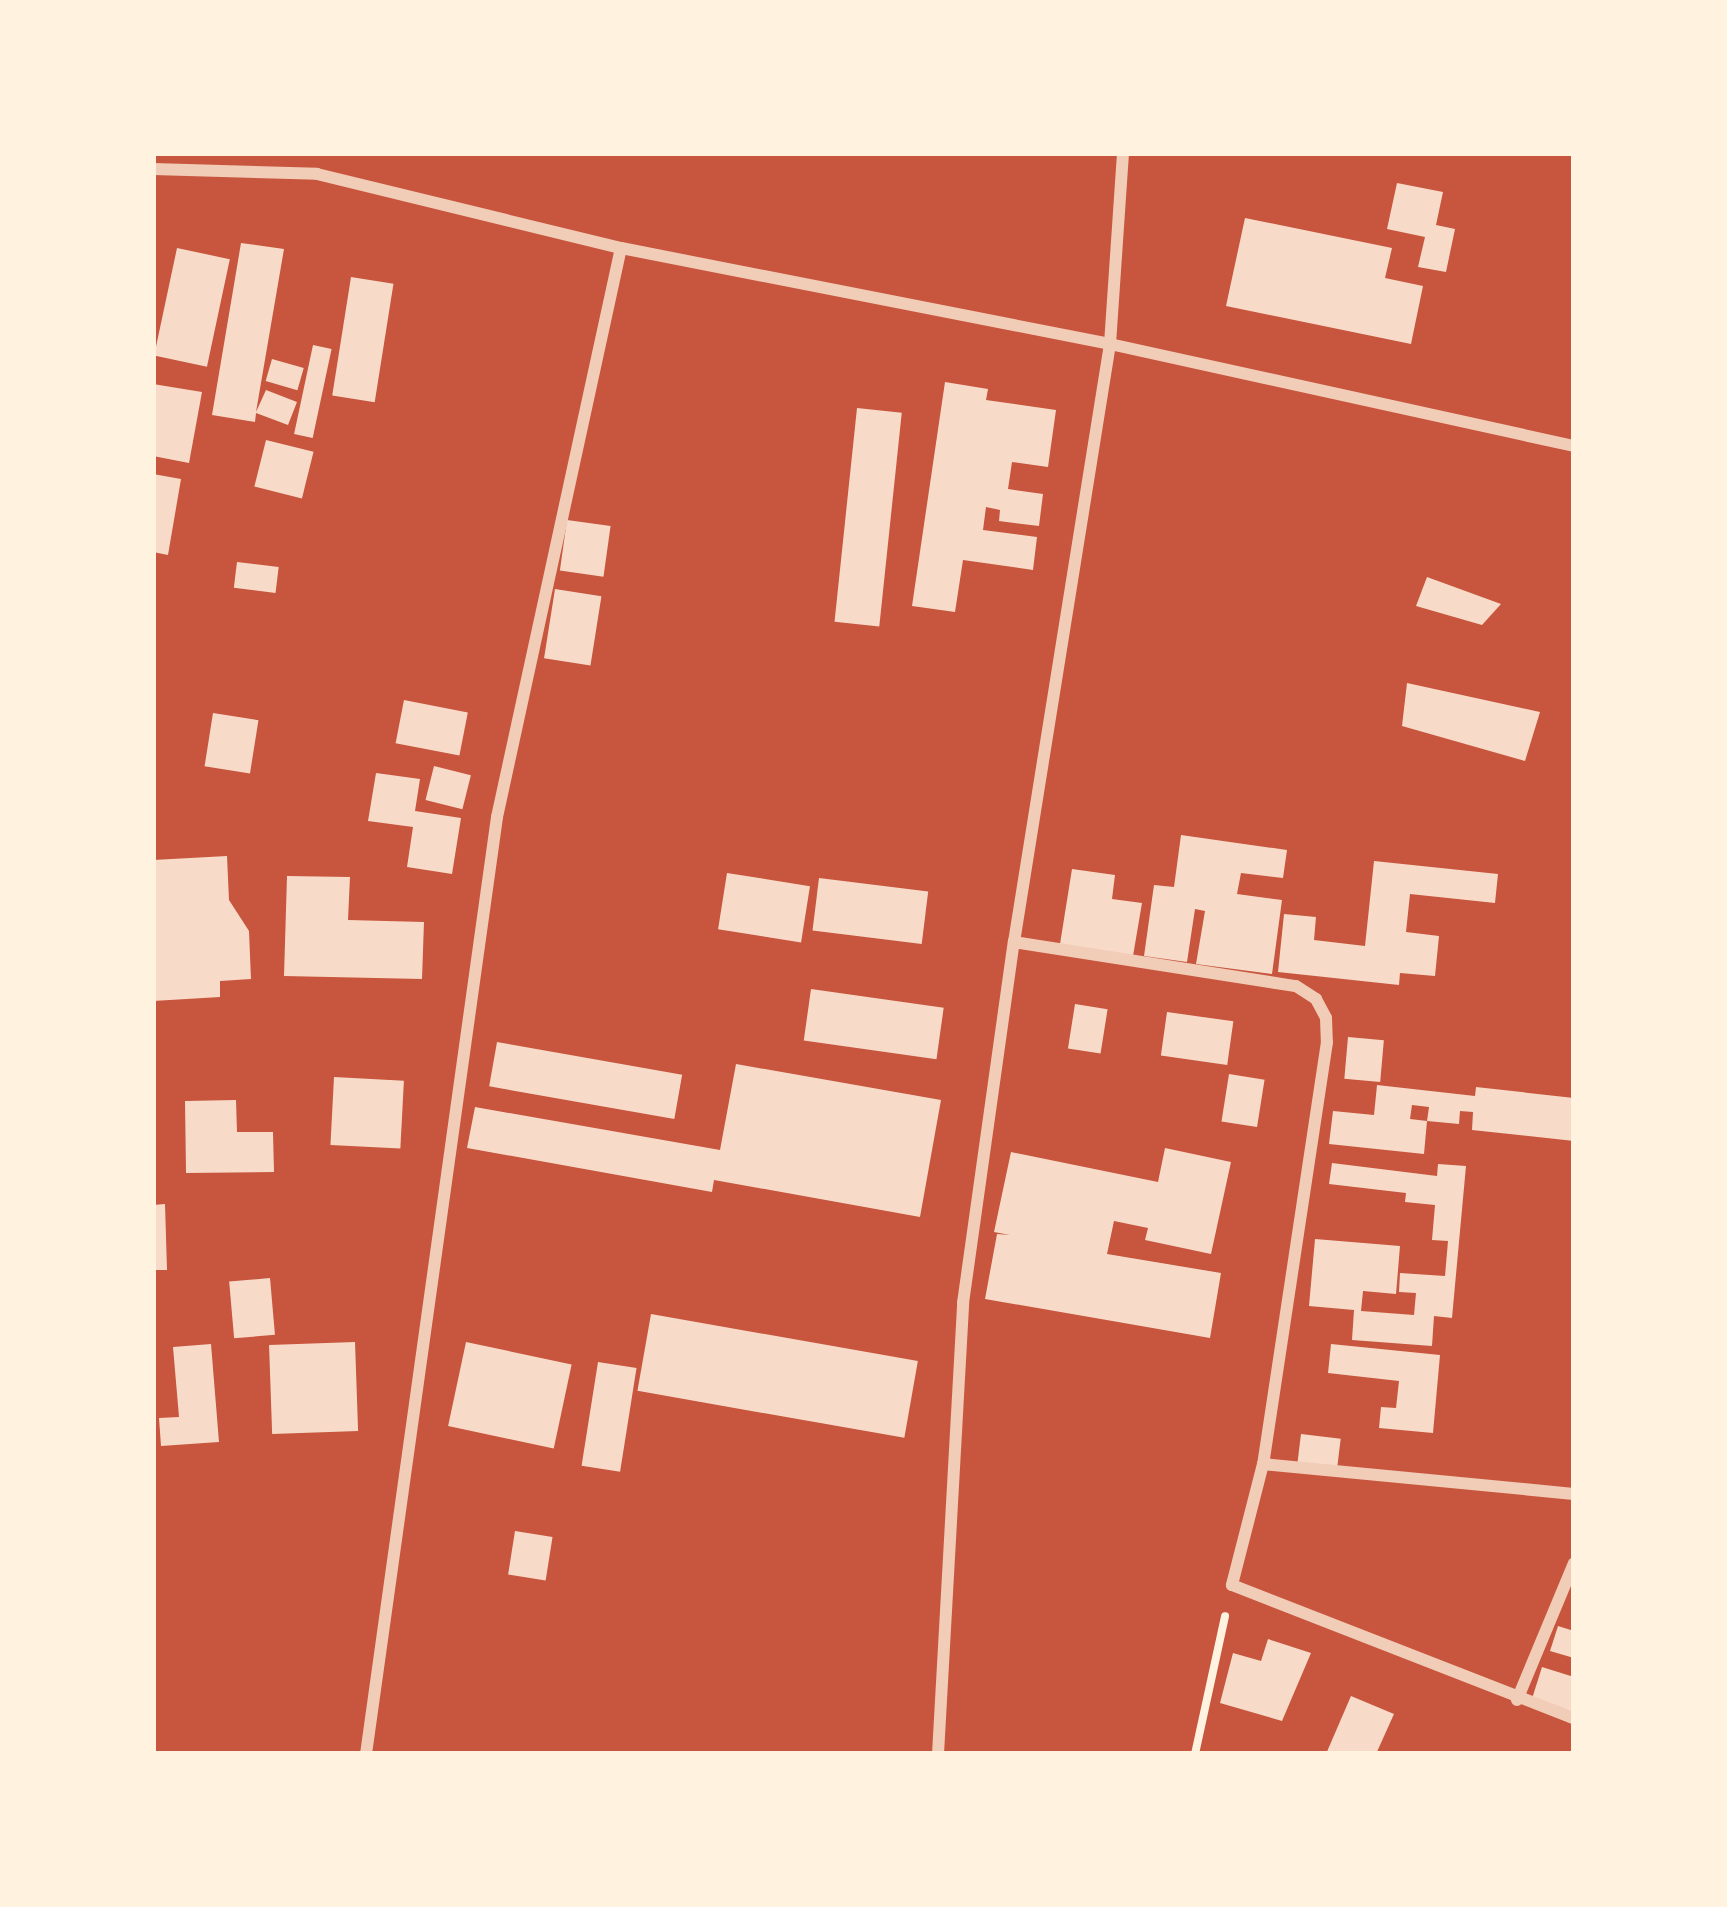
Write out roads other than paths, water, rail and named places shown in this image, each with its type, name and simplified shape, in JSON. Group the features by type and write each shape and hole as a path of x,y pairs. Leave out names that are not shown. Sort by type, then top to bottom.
{"street":[{"path":"938,1754 963,1304 1014,942 1110,344 1123,153"},
{"path":"153,169 317,175 621,248 1110,344 1574,446"},
{"path":"366,1754 497,818 621,248"},
{"path":"1014,942 1296,986 1316,999 1326,1018 1327,1042 1263,1464 1232,1585 1517,1700 1574,1718"},
{"path":"1263,1464 1574,1494"},
{"path":"1517,1700 1574,1563"}]}
